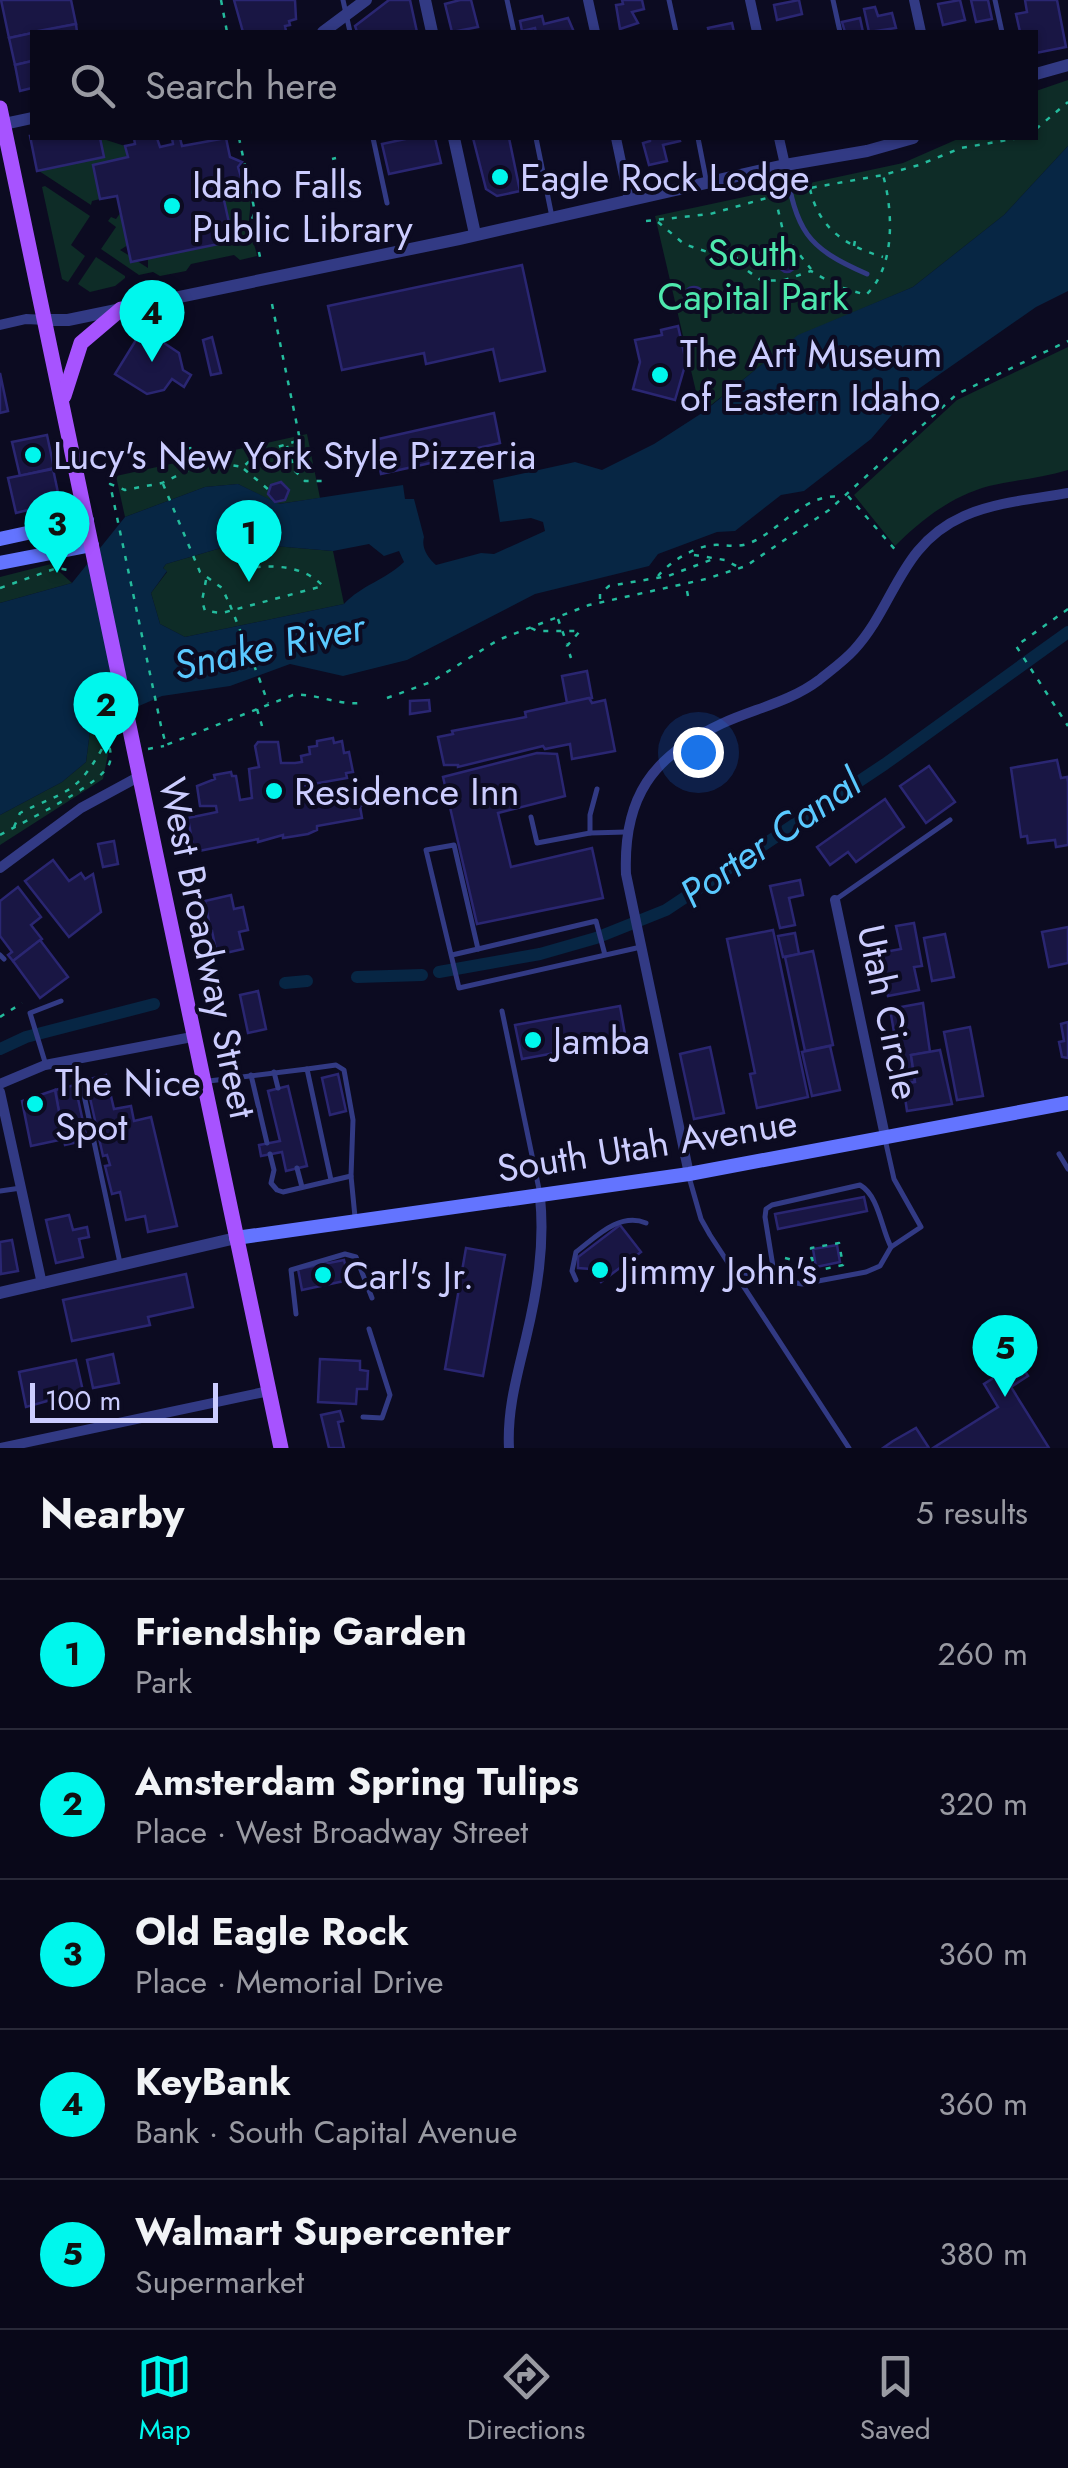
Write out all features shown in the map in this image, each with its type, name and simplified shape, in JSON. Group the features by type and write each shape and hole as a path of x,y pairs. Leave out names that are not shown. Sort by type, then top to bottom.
{"main road":[{"name":"West Broadway Street","path":"1,119 47,320 192,1037 281,1448"},
{"path":"63,400 79,346 121,309"},
{"path":"0,540 87,520"},
{"path":"0,563 93,551"},
{"name":"South Utah Avenue","path":"236,1238 689,1174 1068,1103"}],"street":[{"path":"327,30 366,0"},
{"path":"425,0 432,30"},
{"path":"588,0 594,30"},
{"path":"750,0 757,30"},
{"path":"914,0 921,30"},
{"path":"1038,73 1068,65"},
{"path":"1,119 30,118"},
{"path":"454,140 475,234"},
{"path":"616,140 630,200"},
{"path":"779,140 785,166"},
{"path":"0,324 26,319 68,320 897,140"},
{"path":"689,1174 626,874 626,832 642,789 659,766 693,740 816,682 854,650 908,561 930,538 962,517 984,509 1068,493"},
{"path":"0,868 82,808 140,776"},
{"name":"Utah Circle","path":"836,900 884,1136"},
{"path":"42,1284 0,1088 46,1065 192,1037"},
{"path":"510,1448 511,1400 537,1286 540,1196"},
{"path":"0,1293 236,1238"},
{"path":"0,1448 269,1391"}],"lane":[{"path":"343,0 350,30"},
{"path":"507,0 514,30"},
{"path":"670,0 676,30"},
{"path":"833,0 840,30"},
{"path":"995,0 1002,30"},
{"path":"373,140 387,203"},
{"path":"536,140 552,217"},
{"path":"698,140 707,183"},
{"path":"785,166 800,225 813,244 831,258 867,274"},
{"path":"590,833 597,789"},
{"path":"532,818 537,844 590,833 626,832"},
{"path":"836,900 950,820"},
{"path":"478,949 454,845 426,850 459,988 640,943"},
{"path":"451,955 596,921 604,955"},
{"path":"46,1065 30,1013 61,1001"},
{"path":"502,1011 540,1196"},
{"path":"76,1058 120,1266"},
{"path":"202,1082 336,1065 344,1070 354,1120 350,1176 355,1220"},
{"path":"306,1069 331,1180"},
{"path":"274,1072 278,1088"},
{"path":"251,1075 268,1144"},
{"path":"737,1272 802,1284 880,1266 891,1247 921,1226 894,1179 884,1136"},
{"path":"270,1154 274,1170 271,1182 276,1190 350,1176"},
{"path":"1059,1154 1068,1169"},
{"path":"297,1168 302,1187"},
{"path":"689,1174 702,1219 850,1448"},
{"path":"776,1279 765,1217 772,1204 860,1185 876,1204 881,1228 891,1247"},
{"path":"0,1191 21,1188"},
{"path":"576,1280 572,1271 576,1252 613,1224 639,1220 646,1223"},
{"path":"296,1314 290,1270 344,1254 356,1256 372,1298"},
{"path":"364,1417 382,1418 390,1395 369,1329"}],"path":[{"path":"221,0 227,30"},
{"path":"1038,127 1068,102"},
{"path":"239,140 260,257"},
{"path":"646,222 710,214 790,192 919,165 960,148 1007,140"},
{"path":"657,221 684,244 732,260 762,280 785,280 807,271 866,295 884,258 892,224 883,174"},
{"path":"810,188 825,224 854,248 884,258"},
{"path":"775,196 780,225 815,273"},
{"path":"854,248 856,234"},
{"path":"732,260 788,240"},
{"path":"242,468 258,454 296,444 300,436 272,304"},
{"path":"387,698 431,682 498,640 600,601 669,588 739,568 808,525 845,496 957,394 1068,341"},
{"path":"287,446 295,471 305,481 323,481"},
{"path":"190,447 195,467"},
{"path":"269,490 242,468 218,463 195,467 162,483 125,490 110,484 164,746 269,704 307,694 344,704 360,703"},
{"path":"162,483 197,567 222,588 269,704"},
{"path":"658,576 674,561 714,545 729,548 756,540 794,510 834,496 845,496 902,556"},
{"path":"692,554 716,558 739,568"},
{"path":"600,601 600,594 609,586 668,576 716,558"},
{"path":"206,580 202,600 206,611 222,613 324,586 308,572 286,566 239,569"},
{"path":"0,588 58,568 68,570"},
{"path":"1068,609 1016,646 1068,726"},
{"path":"558,618 570,658"},
{"path":"531,628 580,631 567,646"},
{"path":"257,710 262,726"},
{"path":"0,835 44,812 105,771 112,757 110,746 102,749 90,772 67,791 48,804 20,812 14,827"},
{"path":"0,1018 22,1003"},
{"path":"839,1242 844,1265 816,1271 812,1258 811,1248 839,1242"},
{"path":"785,1258 796,1262 812,1258"}],"green space":[{"name":"South Capital Park","path":"1068,80 1068,146 1004,215 913,287 798,336 701,413 655,216 903,163 955,140 1038,140 1038,90"},
{"path":"100,140 125,146 128,157 93,165 100,199 91,205 39,171 104,157"},
{"path":"42,187 90,216 71,245 85,256 68,282 62,279"},
{"path":"244,187 250,199 249,224 257,256 240,260 234,255 191,264 186,271 160,276 153,272 139,275 101,249 116,227 108,221 121,212 128,245 120,250 130,256 131,262 148,268 148,259 232,241 222,191"},
{"path":"96,257 125,278 115,286 90,292 78,284"},
{"path":"1068,347 1068,470 989,486 963,496 927,518 895,546 854,495 957,400"},
{"path":"307,434 320,498 278,504 238,484 205,487 125,517 116,476"},
{"path":"238,543 333,551 344,604 185,637 160,624 151,593 167,572 163,568 166,564"},
{"path":"51,564 72,583 0,603 0,577"},
{"path":"102,722 108,754 103,779 0,845 0,815 62,782 86,762 90,731"}],"water":[{"name":"Snake River","path":"1068,146 1068,291 1036,307 907,397 871,439 804,491 781,495 735,531 717,532 658,554 649,566 535,594 407,660 343,676 290,664 230,686 162,696 102,722 90,731 86,762 62,782 0,815 0,603 72,583 125,517 205,487 238,484 279,504 403,485 405,499 414,499 424,549 436,565 481,553 494,554 545,531 543,522 531,518 500,522 493,480 575,462 602,470 654,444 702,413 798,335 913,287 1004,215","holes":["238,543 333,551 369,544 384,556 399,551 404,562 344,604 185,637 160,624 151,593 167,571 163,568 166,564"]}],"building":[{"path":"1,0 71,0 76,24 30,30 30,34 9,38"},
{"path":"234,0 295,0 296,19 289,21 286,30 242,30"},
{"path":"389,0 410,0 417,30 356,30 355,26"},
{"path":"471,0 478,27 452,30 445,4"},
{"path":"622,0 642,0 644,9 632,12 638,23 620,29 616,5 623,4"},
{"path":"799,0 802,14 777,20 774,5"},
{"path":"960,0 965,20 943,25 938,4"},
{"path":"971,0 988,0 992,19 976,22"},
{"path":"1025,0 1057,0 1066,47 1038,53 1038,30 1020,30 1016,14 1027,12"},
{"path":"875,7 878,16 892,13 896,28 869,30 864,9"},
{"path":"542,16 544,24 568,18 573,30 522,30 520,21"},
{"path":"860,18 863,30 844,30 842,22"},
{"path":"732,23 734,30 708,30"},
{"path":"76,24 77,30 44,30"},
{"path":"30,33 30,61 15,65 9,38"},
{"path":"30,61 30,88 20,91 15,65"},
{"path":"31,140 100,140 104,157 37,171"},
{"name":"Idaho Falls Public Library","path":"134,140 158,140 160,147 173,144 172,140 180,140 182,146 226,140 230,157 242,162 238,167 244,187 222,191 233,241 131,262 117,196 100,199 93,165 128,157 125,146 135,144"},
{"path":"435,140 441,163 389,174 382,144"},
{"name":"Eagle Rock Lodge","path":"474,140 509,140 520,191 497,196 486,189"},
{"path":"680,141 663,145 667,161 649,165 643,143"},
{"path":"787,256 795,264 787,272 779,264"},
{"path":"522,265 545,371 500,381 493,349 426,364 424,353 342,370 328,306"},
{"path":"694,287 704,297 694,307 684,297"},
{"name":"The Art Museum of Eastern Idaho","path":"678,326 686,362 675,400 633,389 640,362 635,340 662,335 661,330"},
{"path":"155,337 179,353 183,370 191,375 184,387 172,379 164,390 147,394 115,374 136,340"},
{"path":"212,337 221,373 211,375 203,340"},
{"path":"0,373 8,411 0,413"},
{"path":"494,413 500,443 381,474 374,440"},
{"name":"Lucy's New York Style Pizzeria","path":"47,435 54,468 20,476 12,442"},
{"path":"53,469 60,502 16,513 8,478"},
{"path":"281,482 289,490 285,500 275,502 268,494 271,485"},
{"path":"587,671 592,698 567,703 562,676"},
{"path":"589,698 592,703 605,700 615,751 572,759 570,744 545,749 543,746 458,767 444,765 438,737"},
{"path":"429,700 430,711 410,714 410,701"},
{"name":"Residence Inn","path":"333,738 334,743 342,741 344,753 349,752 353,772 346,773 347,778 296,787 298,796 357,786 362,818 317,826 308,834 194,852 188,818 217,812 216,806 200,806 197,786 215,779 214,775 231,772 236,776 240,800 252,798 249,769 259,767 255,746 258,742 278,742 281,763 295,763 310,754 309,747 317,746 317,741"},
{"path":"537,753 557,754 565,796 498,813 511,867 592,848 603,898 477,924 443,777"},
{"path":"1057,760 1061,778 1067,777 1068,782 1068,845 1056,847 1055,840 1028,843 1027,836 1021,837 1011,768"},
{"path":"929,766 955,802 926,823 900,786"},
{"path":"885,799 904,827 856,862 848,852 830,865 817,847"},
{"path":"114,841 118,864 103,867 98,844"},
{"path":"53,860 69,881 81,873 85,879 93,874 101,912 69,937 25,881"},
{"path":"800,880 803,895 789,898 795,925 780,928 770,886"},
{"path":"18,887 41,917 31,925 42,939 13,961 8,955 12,952 0,936 0,901"},
{"path":"231,895 234,909 243,907 248,930 239,932 243,949 217,955 212,931 203,933 201,923 209,921 205,901"},
{"path":"914,923 922,966 914,967 919,990 888,996 879,953 901,949 896,926"},
{"path":"1068,927 1068,963 1049,967 1042,932"},
{"path":"773,930 808,1097 757,1108 750,1074 755,1073 727,939"},
{"path":"795,933 799,954 783,957 778,936"},
{"path":"945,934 954,977 932,981 924,938"},
{"path":"40,940 68,977 40,998 13,961"},
{"path":"813,951 833,1045 805,1051 785,957"},
{"path":"258,991 266,1029 248,1033 240,995"},
{"path":"923,1003 930,1052 911,1055 915,1082 903,1084 890,1009"},
{"path":"620,1006 626,1040 522,1059 515,1025"},
{"path":"1068,1022 1068,1058 1062,1057 1059,1042 1064,1041 1061,1024"},
{"path":"970,1027 983,1096 957,1100 944,1032"},
{"path":"830,1046 840,1090 812,1096 802,1052"},
{"path":"710,1047 724,1113 694,1119 680,1054"},
{"path":"940,1050 952,1104 907,1111 903,1084 915,1082 911,1055"},
{"path":"338,1074 346,1111 330,1115 322,1078"},
{"path":"106,1075 114,1109 131,1106 134,1121 151,1117 177,1226 148,1232 145,1216 126,1220 120,1192 112,1194 105,1166 110,1165 107,1155 103,1156 86,1080"},
{"path":"75,1085 87,1140 65,1145 55,1090"},
{"path":"288,1086 307,1166 286,1171 282,1152 261,1156 259,1145 280,1141 268,1091"},
{"path":"55,1090 64,1139 31,1146 22,1101"},
{"path":"864,1197 867,1211 778,1229 775,1214"},
{"path":"69,1215 73,1230 87,1227 89,1237 79,1239 83,1257 56,1263 46,1220"},
{"path":"620,1225 641,1252 601,1282 591,1269 578,1268 578,1257"},
{"path":"12,1240 18,1271 1,1274 0,1242"},
{"path":"837,1245 840,1262 816,1267 813,1249"},
{"path":"466,1248 505,1255 483,1376 445,1369"},
{"name":"Carl's Jr.","path":"344,1260 349,1280 302,1290 298,1269"},
{"path":"186,1274 193,1307 148,1317 150,1325 72,1341 63,1300"},
{"path":"113,1354 119,1383 93,1388 87,1360"},
{"path":"320,1359 360,1361 360,1370 368,1371 367,1389 357,1389 356,1404 318,1402"},
{"path":"76,1360 83,1391 26,1407 19,1372"},
{"path":"1019,1362 1028,1376 1011,1387 1049,1448 933,1448 998,1407 984,1384"},
{"path":"340,1411 343,1421 338,1422 344,1448 329,1448 321,1415"},
{"path":"916,1428 929,1448 883,1448 893,1441"}],"waterway":[{"name":"Porter Canal","path":"439,972 540,954 596,938 666,910 885,764 1068,632"},
{"name":"Porter Canal","path":"357,977 422,975"},
{"name":"Porter Canal","path":"285,983 307,981"},
{"name":"Porter Canal","path":"0,1049 26,1037 154,1004"}],"place":[{"name":"Eagle Rock Lodge","path":"500,177"},
{"name":"Idaho Falls Public Library","path":"172,206"},
{"name":"KeyBank","path":"152,362"},
{"name":"The Art Museum of Eastern Idaho","path":"660,375"},
{"name":"Lucy's New York Style Pizzeria","path":"33,455"},
{"name":"Old Eagle Rock","path":"57,573"},
{"name":"Friendship Garden","path":"249,582"},
{"name":"Amsterdam Spring Tulips","path":"106,754"},
{"name":"Residence Inn","path":"274,791"},
{"name":"Jamba","path":"533,1040"},
{"name":"The Nice Spot","path":"35,1104"},
{"name":"Jimmy John's","path":"600,1270"},
{"name":"Carl's Jr.","path":"323,1275"},
{"name":"Walmart Supercenter","path":"1005,1397"}]}
